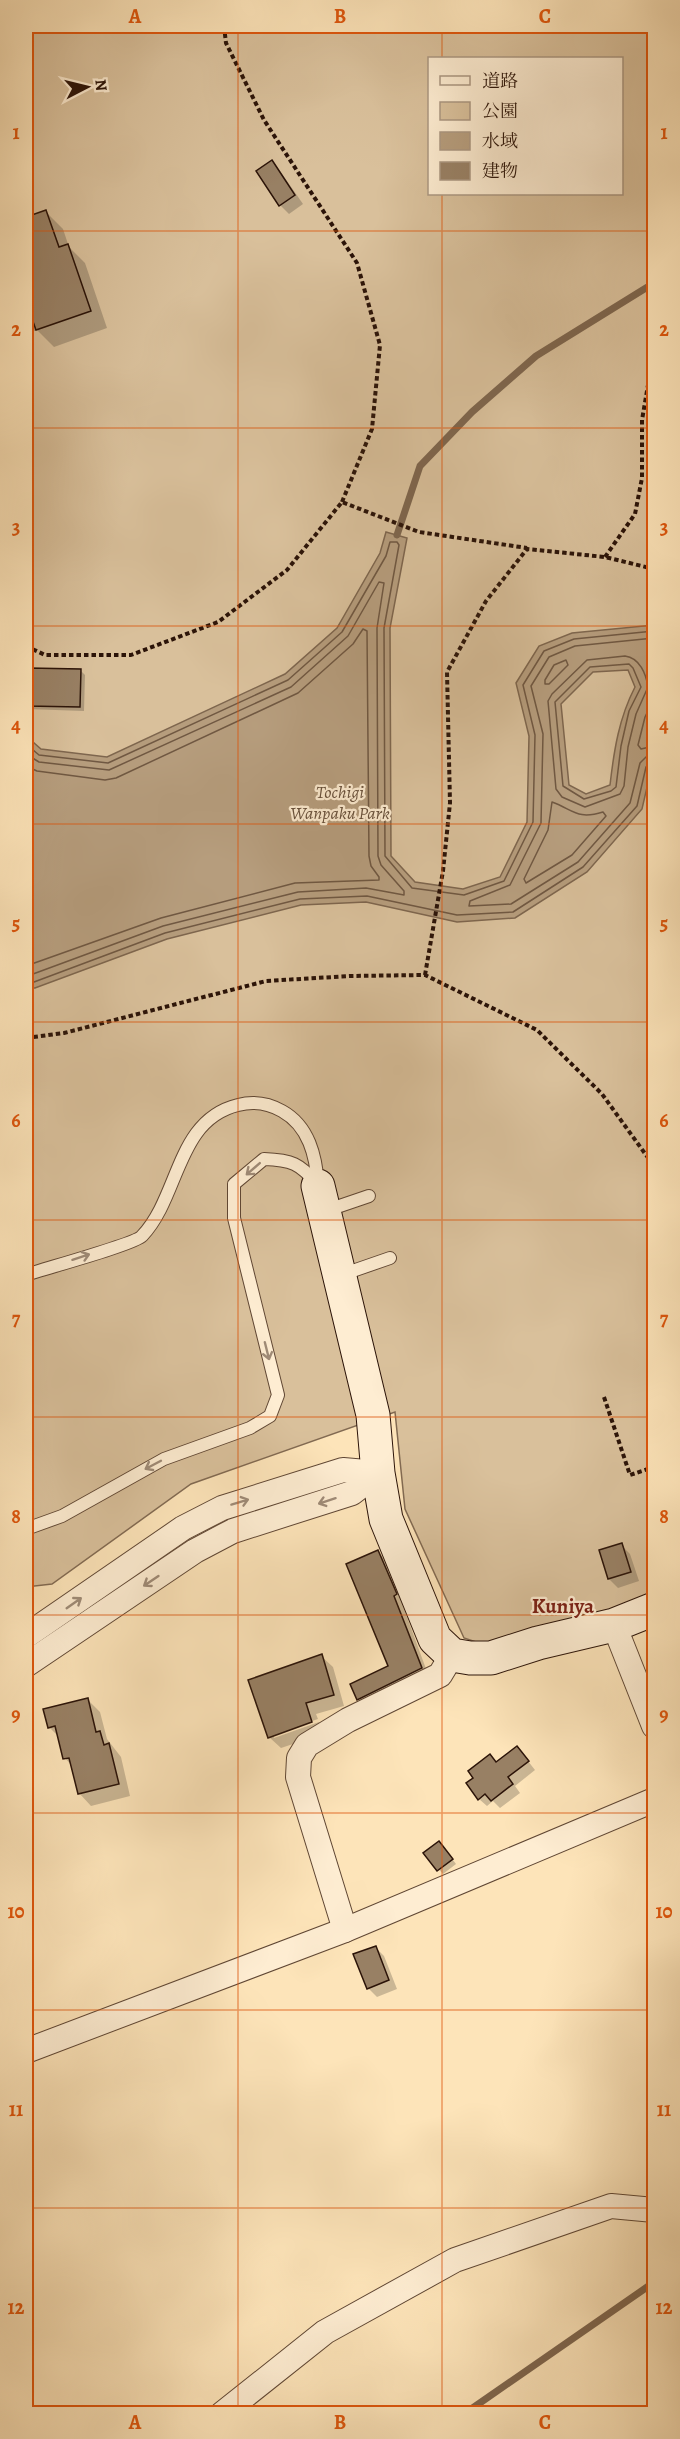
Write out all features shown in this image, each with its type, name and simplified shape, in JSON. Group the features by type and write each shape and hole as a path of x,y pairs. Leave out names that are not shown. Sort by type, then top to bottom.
{"street":[{"path":"321,1199 373,1415 378,1473 386,1519 435,1639 452,1655 491,1658 538,1643 614,1625 654,1610"},
{"path":"26,1636 183,1528 222,1508 343,1470 378,1473"},
{"path":"26,1665 195,1551 233,1531 352,1493 378,1473"},
{"path":"614,1625 654,1726"},
{"path":"345,1930 298,1778 299,1758 307,1745 348,1720 440,1675 452,1655"},
{"path":"26,2051 345,1930 654,1800"},
{"path":"222,2414 325,2332 455,2260 611,2206 654,2210"}],"lane":[{"path":"26,1275 141,1238 153,1222 194,1134 207,1118 225,1108 245,1103 267,1104 297,1122 307,1134 317,1168 321,1199"},
{"path":"26,1529 62,1516 164,1460 250,1428 270,1416 278,1395 234,1218 234,1184 264,1160 287,1160 306,1170 321,1199"},
{"path":"321,1199 369,1196"},
{"path":"339,1275 390,1258"}],"path":[{"path":"26,646 45,655 131,656 218,622 287,570 342,502 372,429 380,345 357,263 264,120 226,43 224,26"},
{"path":"605,557 635,514 642,478 642,420 648,385 654,370"},
{"path":"342,502 419,532 527,549 605,557 654,569"},
{"path":"425,975 443,871 450,803 447,672 486,601 527,549"},
{"path":"26,1038 64,1033 266,981 350,976 425,975 537,1030 602,1094 654,1166"},
{"path":"604,1397 630,1475 654,1467"}],"green space":[{"name":"Tochigi Wanpaku Park","path":"26,26 654,26 654,1599 485,1645 464,1638 405,1509 395,1412 191,1484 52,1584 26,1587"}],"water":[{"path":"386,532 407,538 390,628 391,856 415,882 463,889 500,877 527,822 529,736 516,683 539,646 572,633 654,625 654,757 642,809 587,872 515,918 457,922 366,902 301,905 167,939 35,988 26,988 26,736 41,749 107,757 285,674 337,628 380,553","holes":["628,670 635,687 618,734 610,785 586,794 569,785 561,704 593,672"]}],"building":[{"path":"272,160 295,195 279,206 256,171"},
{"path":"46,210 59,247 68,244 91,311 36,330 29,310 26,311 26,217"},
{"path":"28,668 81,669 80,707 27,706"},
{"path":"622,1543 631,1572 608,1579 599,1550"},
{"path":"378,1550 397,1594 394,1596 422,1668 357,1700 350,1684 388,1666 346,1564"},
{"path":"322,1654 334,1695 306,1703 312,1722 268,1738 248,1680"},
{"path":"88,1698 96,1732 100,1731 104,1745 109,1743 119,1784 78,1794 69,1758 63,1759 55,1726 48,1728 43,1709"},
{"path":"517,1746 529,1761 508,1777 513,1784 491,1801 485,1794 478,1800 466,1783 473,1778 468,1771 490,1754 496,1762"},
{"path":"439,1841 453,1859 437,1871 423,1853"},
{"path":"376,1946 389,1980 367,1989 353,1954"}],"waterway":[{"path":"397,535 420,466 472,412 536,356 654,283"},
{"path":"464,2414 650,2285 654,2293"}],"district":[{"name":"Kuniya","path":"563,1606"}]}
